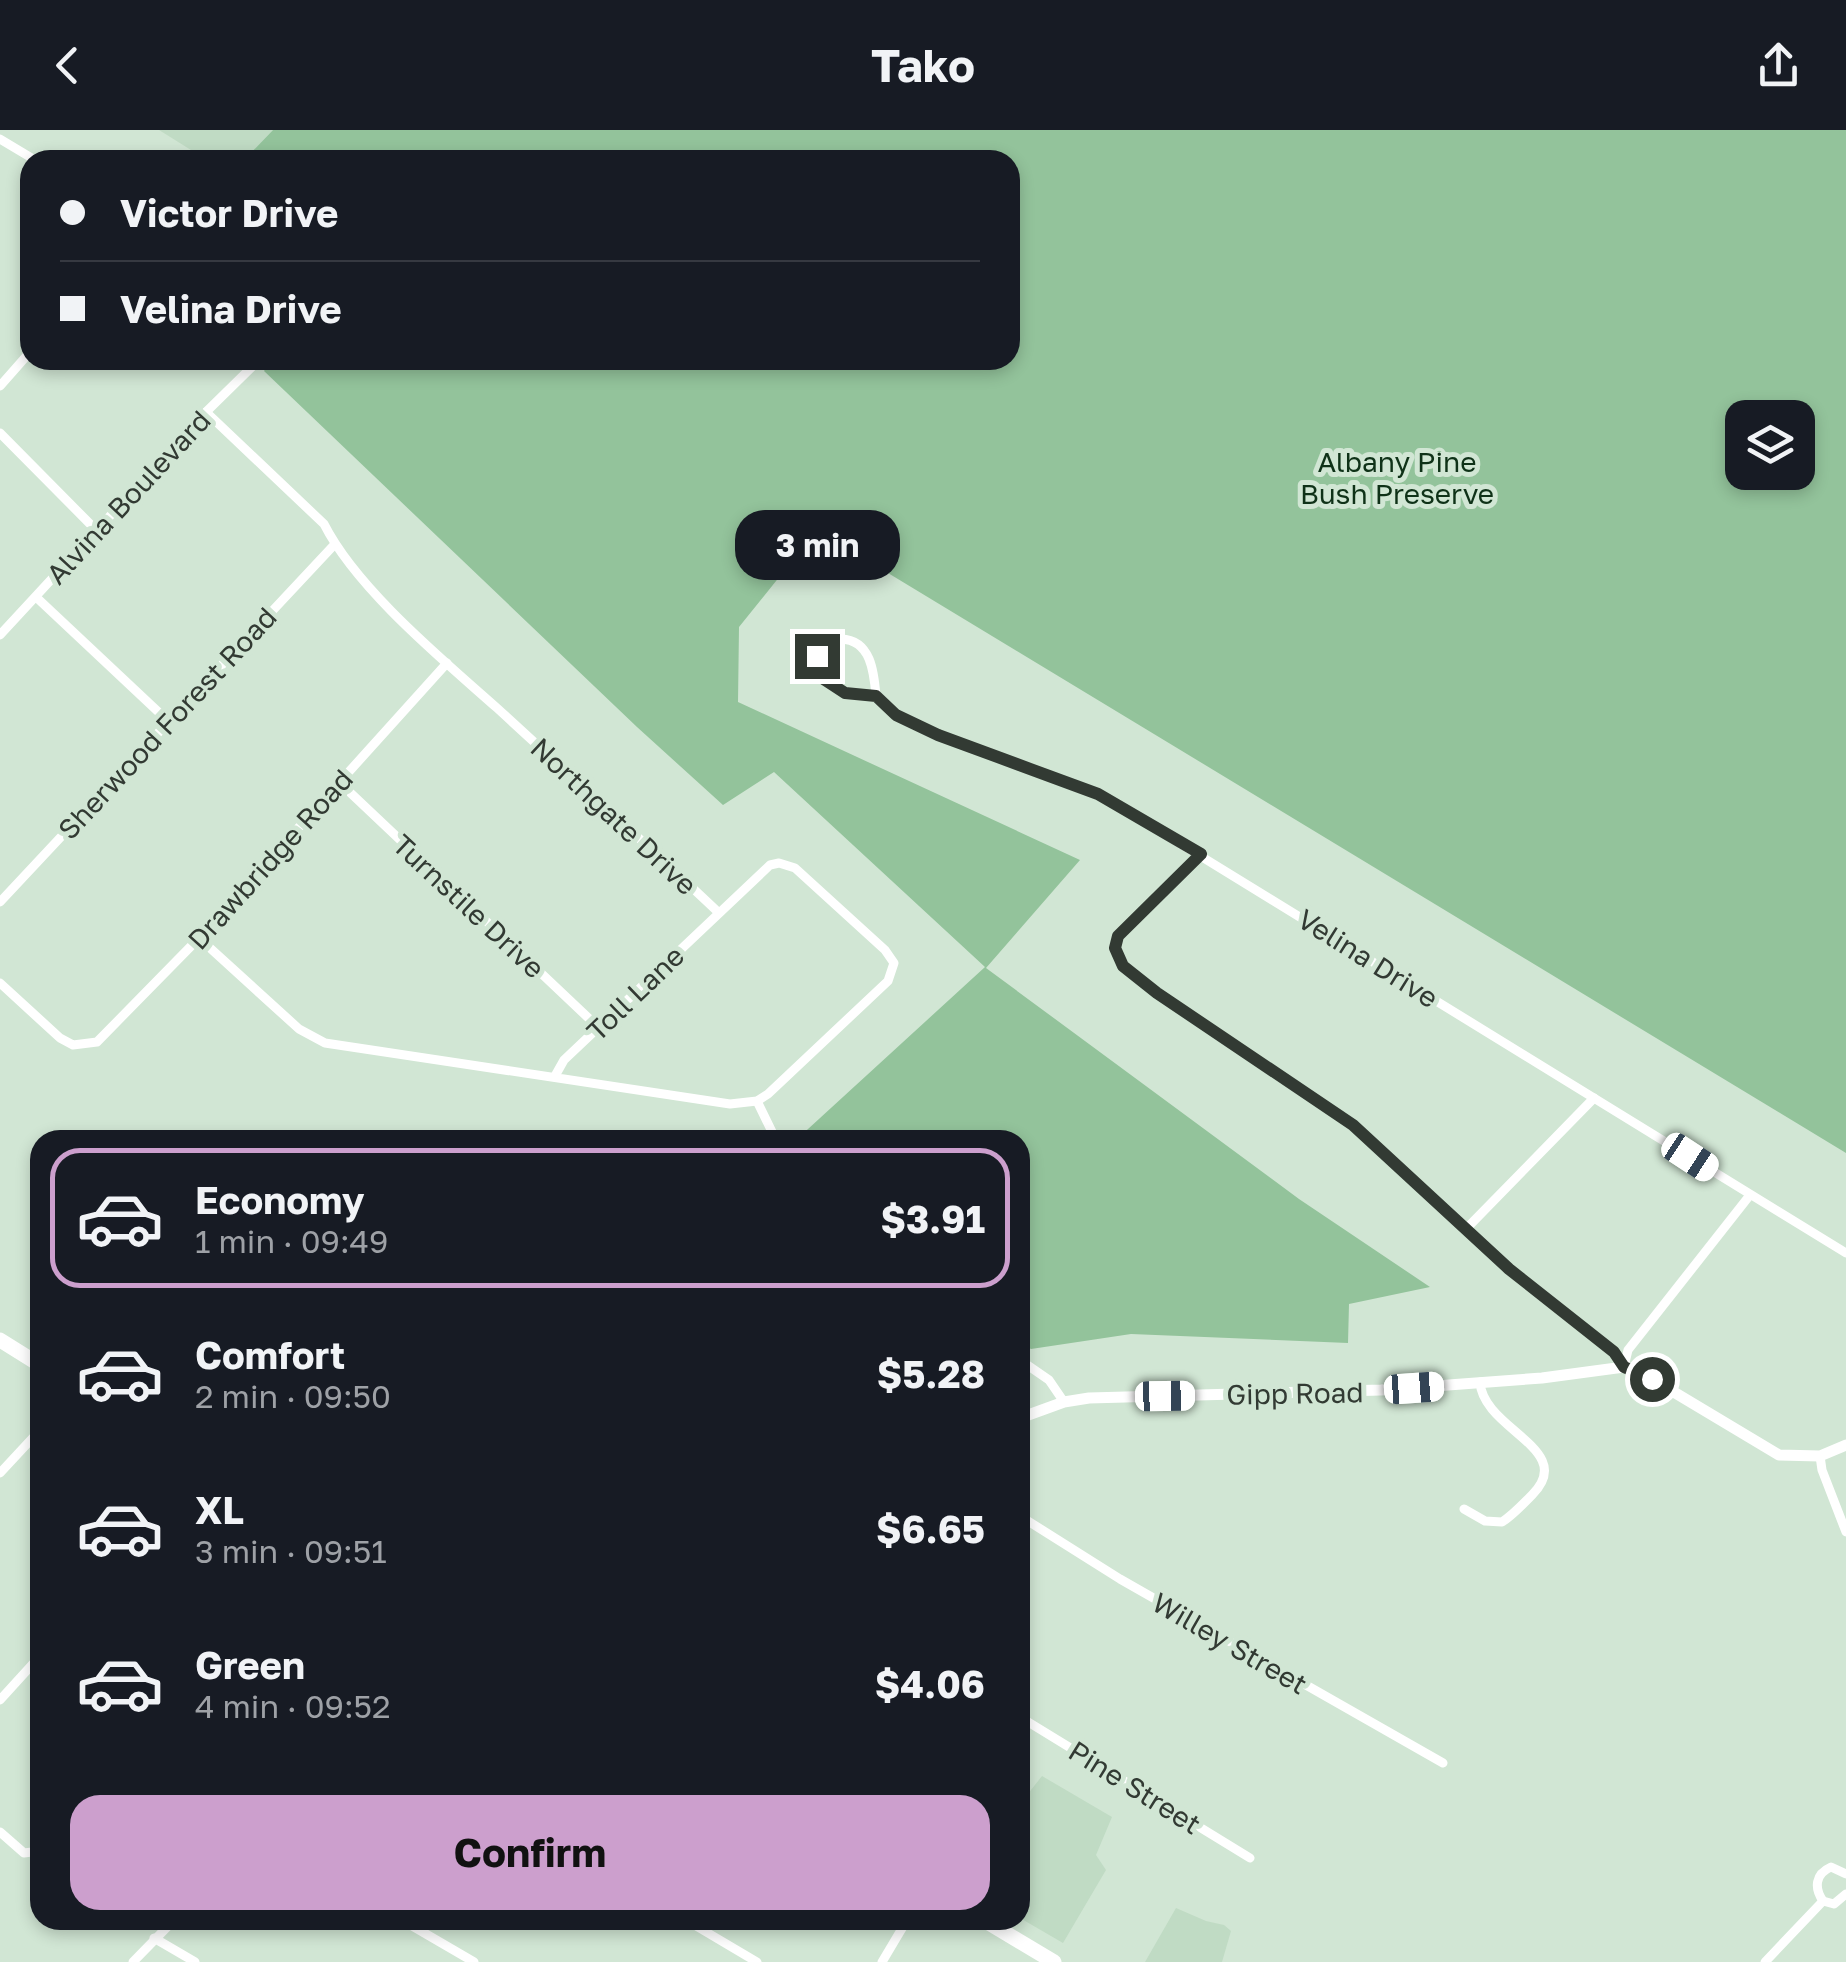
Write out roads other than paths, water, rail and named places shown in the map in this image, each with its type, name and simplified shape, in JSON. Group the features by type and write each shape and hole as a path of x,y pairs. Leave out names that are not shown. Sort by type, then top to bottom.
{"main road":[{"path":"0,1340 30,1360"},
{"path":"1001,1930 1054,1962"}],"street":[{"path":"0,386 20,363"},
{"name":"Alvina Boulevard","path":"0,636 248,370"},
{"name":"Northgate Drive","path":"206,412 324,524 334,545 356,573 447,664 718,912 763,868 787,864 885,950 895,969 888,981 758,1101"},
{"path":"0,434 96,530"},
{"name":"Sherwood Forest Road","path":"0,902 334,545"},
{"path":"36,597 168,721"},
{"name":"Velina Drive","path":"876,696 855,696 822,680 814,665 821,648 841,639 860,644 870,661 876,696 896,715 938,735 1098,794 1846,1253"},
{"name":"Drawbridge Road","path":"0,983 60,1038 85,1046 98,1042 199,938 447,664"},
{"name":"Turnstile Drive","path":"340,783 600,1028"},
{"path":"1201,854 1118,936 1115,948 1119,960 1157,993 1353,1125 1509,1269 1614,1352 1624,1367 1652,1379 1768,1450 1792,1457 1820,1456 1846,1446"},
{"name":"Toll Lane","path":"555,1076 564,1060 718,912"},
{"path":"199,938 299,1029 326,1044 720,1103 758,1101 771,1130"},
{"path":"1466,1230 1594,1098"},
{"path":"1624,1367 1628,1350 1750,1196"},
{"path":"1030,1367 1049,1380 1064,1402"},
{"name":"Gipp Road","path":"1030,1414 1064,1402 1127,1396 1332,1393 1624,1367"},
{"path":"1464,1509 1486,1522 1502,1522 1542,1486 1547,1475 1543,1458 1484,1402 1480,1382"},
{"path":"0,1474 30,1441"},
{"path":"1820,1456 1846,1532"},
{"name":"Willey Street","path":"1030,1522 1120,1579 1443,1764"},
{"path":"0,1700 30,1667"},
{"name":"Pine Street","path":"1030,1722 1250,1858"},
{"path":"0,1832 16,1848 30,1854"},
{"path":"1846,1874 1831,1866 1821,1873 1818,1893 1824,1901 1834,1904 1846,1894"},
{"path":"1765,1962 1824,1901"},
{"path":"134,1962 163,1930"},
{"path":"419,1930 474,1962"},
{"path":"703,1930 756,1962"},
{"path":"882,1962 901,1930"},
{"path":"154,1938 195,1962"}],"park label":[{"name":"Albany Pine Bush Preserve","path":"1397,477"}]}
